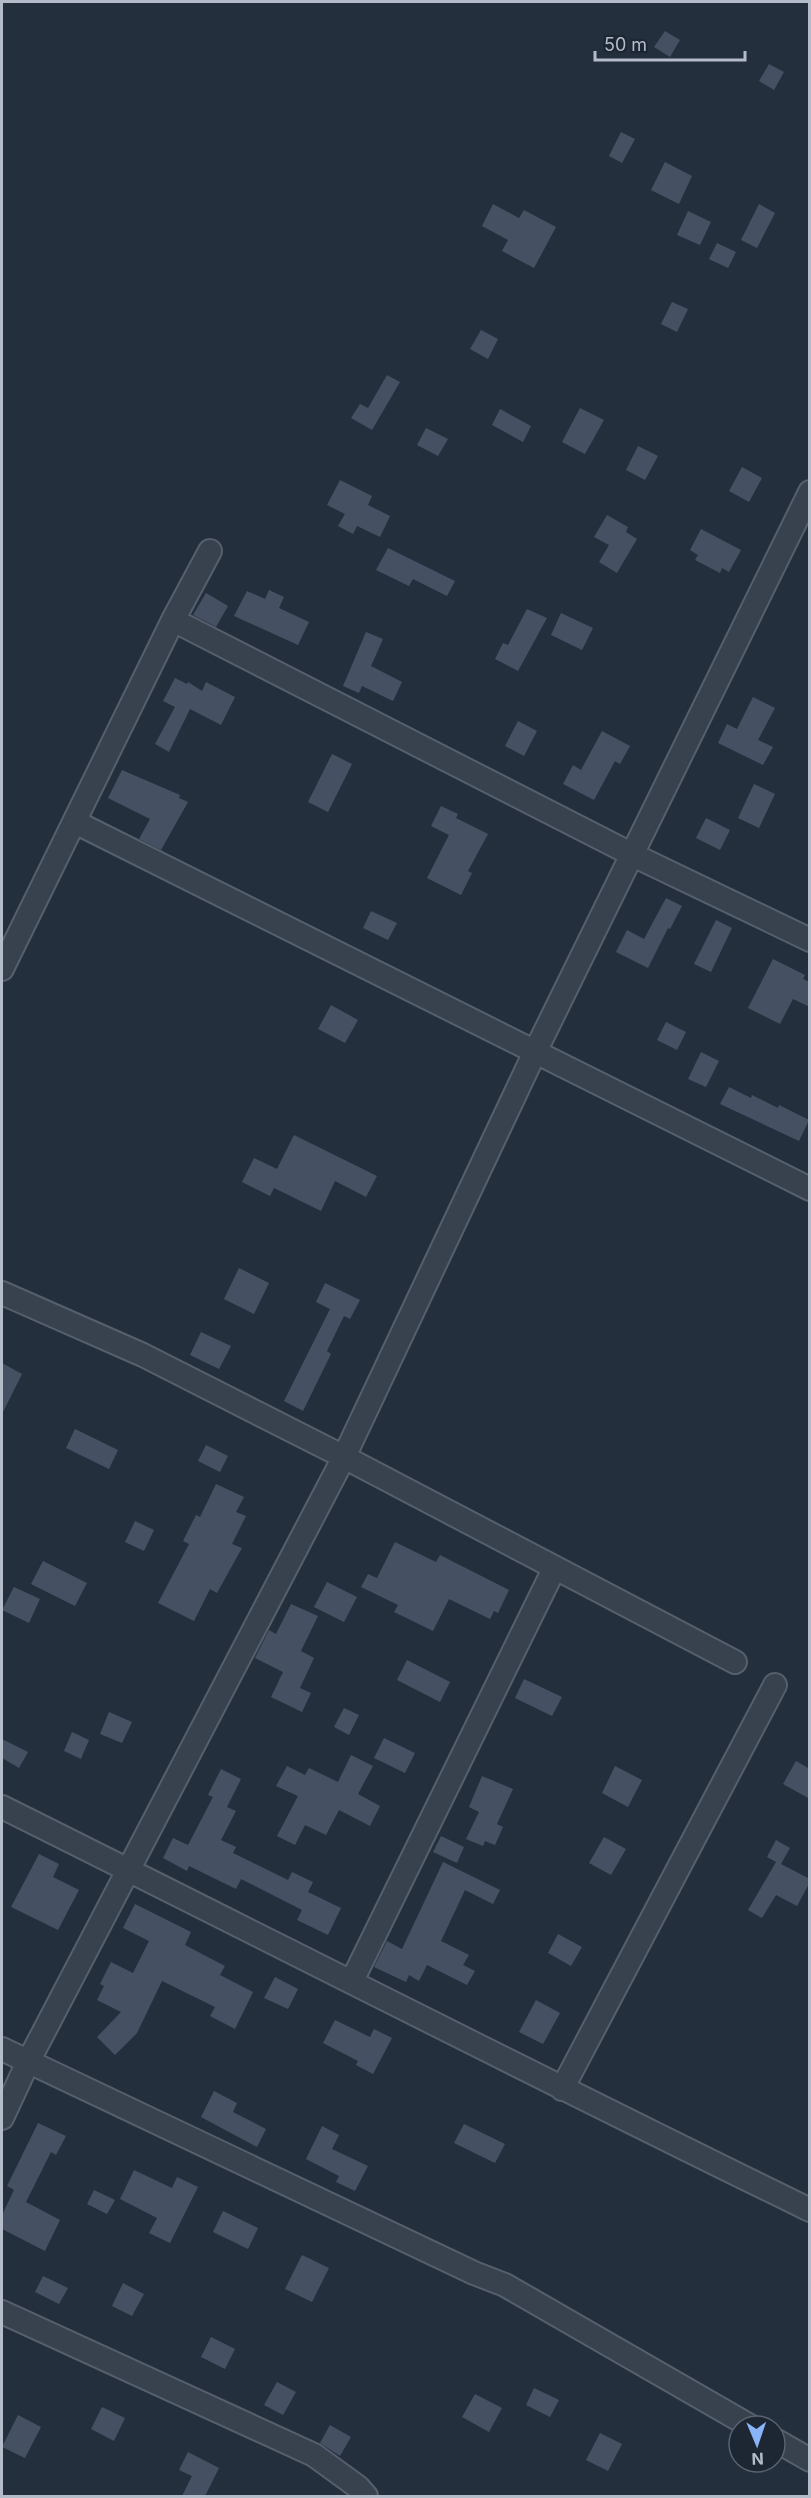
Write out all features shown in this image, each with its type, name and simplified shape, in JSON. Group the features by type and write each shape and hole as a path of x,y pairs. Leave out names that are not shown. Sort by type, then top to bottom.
{"street":[{"path":"2,2118 28,2062 344,1457 536,1052 810,492"},
{"path":"2,969 173,620 210,551"},
{"path":"173,620 633,855 810,940"},
{"path":"75,822 810,1189"},
{"path":"2,1293 143,1355 344,1457 735,1662"},
{"path":"352,1981 554,1569"},
{"path":"562,2089 775,1685"},
{"path":"2,1807 352,1981 562,2089 810,2210"},
{"path":"2,2049 474,2273 505,2285 729,2414"},
{"path":"2,2312 314,2455 358,2487 366,2496"},
{"path":"787,2447 810,2460"}],"building":[{"path":"665,31 680,40 670,57 654,47"},
{"path":"769,64 784,72 774,90 759,81"},
{"path":"621,132 635,139 622,163 609,156"},
{"path":"665,162 692,176 679,204 651,190"},
{"path":"493,204 519,218 524,210 556,227 534,268 502,251 508,240 482,226"},
{"path":"759,204 775,213 757,248 741,240"},
{"path":"688,211 711,222 700,245 677,235"},
{"path":"717,243 736,252 728,268 709,259"},
{"path":"672,302 688,309 677,332 661,324"},
{"path":"481,330 498,339 488,359 470,349"},
{"path":"387,375 400,382 372,430 351,418 360,404 368,408"},
{"path":"580,408 604,420 585,454 562,442"},
{"path":"500,409 531,426 523,442 492,425"},
{"path":"426,428 448,439 438,456 417,445"},
{"path":"638,446 658,456 645,480 626,470"},
{"path":"742,467 762,478 749,502 729,491"},
{"path":"340,480 372,496 368,505 390,516 380,537 357,526 353,534 338,526 345,514 327,505"},
{"path":"607,515 628,527 626,532 637,539 617,573 599,562 609,545 594,537"},
{"path":"701,529 741,550 729,572 722,568 720,573 695,560 698,555 690,550"},
{"path":"388,548 455,581 447,596 413,579 409,586 376,570"},
{"path":"269,590 284,597 279,608 309,622 298,645 234,616 247,591 265,599"},
{"path":"206,593 228,606 216,627 193,615"},
{"path":"527,609 547,618 518,671 495,659 503,643 508,645"},
{"path":"561,613 593,628 582,650 551,635"},
{"path":"366,632 383,639 371,666 402,682 393,701 362,686 359,693 343,686"},
{"path":"175,678 187,684 188,682 202,691 206,682 235,697 221,725 190,709 169,752 155,744 175,707 163,701"},
{"path":"753,697 775,708 758,740 773,747 763,765 718,743 727,724 737,729"},
{"path":"518,721 537,731 524,756 505,746"},
{"path":"602,731 630,746 620,764 615,761 594,800 563,784 573,765 581,770"},
{"path":"332,754 352,764 328,812 308,802"},
{"path":"122,770 180,795 179,798 188,802 161,850 139,839 150,819 108,798"},
{"path":"754,784 775,794 759,828 738,818"},
{"path":"441,806 458,814 456,818 488,834 468,871 472,873 461,895 427,878 449,835 431,826"},
{"path":"706,818 730,830 720,850 696,838"},
{"path":"666,898 682,906 648,968 616,952 627,930 644,939"},
{"path":"371,911 397,923 388,940 363,928"},
{"path":"716,920 732,928 711,972 694,964"},
{"path":"773,959 805,975 803,979 810,982 810,1007 793,999 780,1024 748,1008"},
{"path":"331,1005 358,1020 345,1043 318,1029"},
{"path":"666,1022 686,1032 677,1050 657,1040"},
{"path":"701,1052 719,1061 706,1087 688,1079"},
{"path":"729,1087 778,1108 779,1105 809,1120 799,1141 720,1104"},
{"path":"294,1135 377,1176 366,1197 335,1181 321,1211 274,1188 270,1196 242,1182 254,1158 277,1169"},
{"path":"239,1268 269,1283 254,1314 224,1299"},
{"path":"325,1283 360,1300 350,1319 344,1316 327,1351 331,1354 303,1411 284,1401 330,1309 316,1302"},
{"path":"201,1332 231,1346 219,1369 190,1355"},
{"path":"2,1363 22,1374 2,1414"},
{"path":"75,1429 118,1450 109,1469 66,1448"},
{"path":"206,1445 228,1456 220,1472 198,1461"},
{"path":"216,1484 244,1497 236,1512 246,1516 232,1544 242,1548 217,1593 210,1589 194,1621 158,1603 189,1544 183,1541 196,1515 200,1517"},
{"path":"135,1521 154,1530 144,1551 125,1542"},
{"path":"395,1542 436,1562 440,1555 509,1590 498,1613 494,1611 490,1619 449,1599 433,1631 394,1612 398,1605 361,1587 368,1574 377,1578"},
{"path":"43,1561 87,1583 75,1606 31,1584"},
{"path":"327,1582 357,1597 344,1622 314,1607"},
{"path":"14,1587 40,1599 29,1623 2,1610"},
{"path":"291,1604 318,1616 301,1651 314,1658 300,1688 311,1693 302,1712 271,1697 283,1672 255,1658 269,1630 276,1634"},
{"path":"407,1660 450,1682 440,1702 397,1680"},
{"path":"524,1679 562,1697 552,1716 515,1698"},
{"path":"344,1708 359,1715 349,1735 334,1727"},
{"path":"109,1712 132,1722 122,1743 100,1734"},
{"path":"72,1732 89,1740 81,1759 64,1751"},
{"path":"384,1738 415,1753 405,1773 374,1758"},
{"path":"2,1739 28,1752 19,1768 2,1758"},
{"path":"351,1755 373,1766 358,1794 380,1806 370,1826 339,1810 326,1835 305,1825 295,1845 277,1836 298,1796 276,1786 287,1766 305,1775 309,1768 338,1782"},
{"path":"796,1761 810,1769 810,1799 783,1784"},
{"path":"615,1766 642,1780 628,1807 602,1793"},
{"path":"221,1769 241,1779 227,1807 236,1811 221,1840 236,1847 233,1853 288,1880 292,1872 313,1882 308,1892 341,1908 328,1935 297,1920 302,1910 241,1879 236,1889 189,1866 187,1871 163,1858 173,1838 188,1845 213,1797 208,1795"},
{"path":"482,1776 513,1789 497,1824 503,1827 495,1845 485,1841 483,1846 466,1839 479,1812 469,1807"},
{"path":"441,1836 464,1847 457,1863 433,1852"},
{"path":"604,1837 626,1849 611,1875 589,1863"},
{"path":"776,1840 790,1848 781,1864 810,1879 810,1882 797,1906 776,1895 762,1918 748,1910 776,1862 767,1857"},
{"path":"39,1854 59,1864 53,1877 79,1890 58,1930 11,1907"},
{"path":"443,1862 500,1890 493,1904 465,1890 441,1941 469,1955 463,1965 475,1971 467,1985 427,1965 419,1981 409,1975 406,1982 374,1967 387,1941 402,1949"},
{"path":"135,1904 191,1932 185,1945 225,1966 220,1975 253,1992 235,2029 210,2016 215,2007 162,1981 137,2033 115,2055 97,2037 121,2012 97,2000 104,1986 100,1984 111,1962 133,1973 149,1941 123,1928"},
{"path":"558,1934 582,1947 571,1966 548,1953"},
{"path":"275,1977 298,1989 288,2009 264,1998"},
{"path":"536,2000 560,2013 543,2044 519,2032"},
{"path":"335,2020 370,2037 374,2029 392,2038 373,2074 356,2065 358,2061 323,2043"},
{"path":"214,2091 237,2103 233,2112 266,2129 257,2147 201,2117"},
{"path":"38,2123 66,2136 56,2155 51,2152 26,2202 60,2220 45,2251 2,2229 2,2215 14,2190 7,2186"},
{"path":"464,2124 505,2144 495,2163 454,2143"},
{"path":"322,2126 339,2135 332,2149 368,2166 355,2191 336,2182 339,2176 306,2159"},
{"path":"134,2170 172,2188 177,2177 198,2187 170,2243 149,2233 157,2218 120,2199"},
{"path":"94,2190 115,2200 107,2214 87,2204"},
{"path":"223,2211 258,2228 248,2249 213,2232"},
{"path":"302,2255 329,2268 312,2302 285,2289"},
{"path":"43,2276 68,2288 59,2304 35,2292"},
{"path":"123,2283 144,2294 132,2316 112,2306"},
{"path":"211,2337 235,2349 225,2369 201,2357"},
{"path":"277,2382 296,2392 283,2415 264,2405"},
{"path":"534,2388 559,2400 550,2417 526,2405"},
{"path":"475,2394 502,2408 489,2432 462,2417"},
{"path":"102,2407 125,2418 114,2441 91,2429"},
{"path":"18,2415 41,2427 25,2458 2,2447"},
{"path":"330,2425 351,2437 340,2456 320,2443"},
{"path":"600,2433 622,2444 608,2471 586,2460"},
{"path":"188,2452 219,2468 205,2496 182,2496 192,2476 179,2470"}]}
